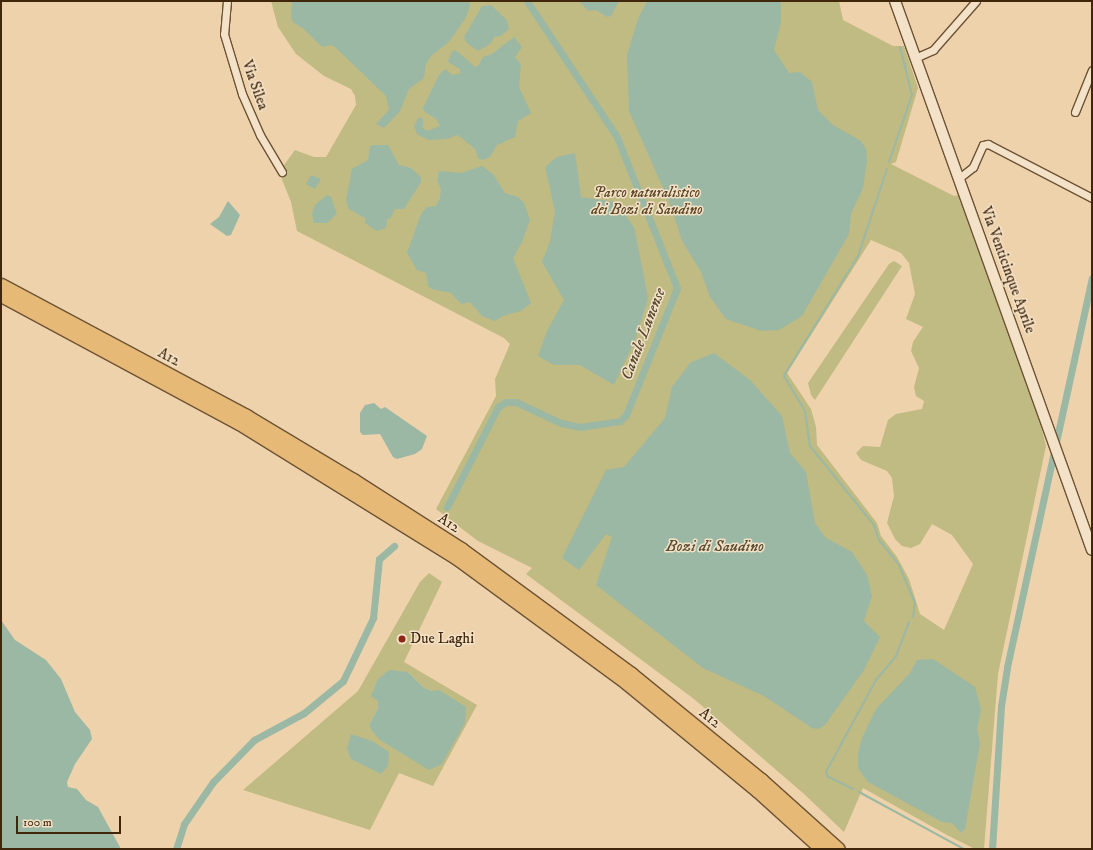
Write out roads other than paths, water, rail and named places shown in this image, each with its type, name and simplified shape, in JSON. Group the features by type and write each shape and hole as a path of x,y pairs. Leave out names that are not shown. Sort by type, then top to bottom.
{"highway":[{"name":"A12","path":"1,285 246,416 353,480 461,549 630,674 761,780 838,849"},
{"name":"A12","path":"1,295 239,423 457,558 627,683 757,790 822,849"}],"main road":[{"name":"Via Venticinque Aprile","path":"895,1 1092,550"}],"street":[{"name":"Via Silea","path":"227,1 224,34 242,94 260,135 282,172"},
{"path":"915,58 933,50 976,1"},
{"path":"1074,112 1092,70"},
{"path":"959,178 973,168 983,145 988,144 1092,198"}],"water":[{"path":"292,1 469,1 470,6 465,19 449,42 431,56 426,64 424,78 409,89 400,111 384,128 376,124 389,110 386,96 335,47 331,45 322,47 305,30 293,22 291,18"},
{"path":"579,1 619,1 611,16 607,17 596,10 588,11"},
{"path":"647,1 781,1 781,22 774,50 789,73 800,72 812,82 818,110 833,125 861,141 866,149 867,161 863,188 851,214 849,234 802,316 779,330 762,331 726,319 710,297 701,272 682,241 671,206 629,111 627,55 638,19"},
{"path":"491,5 507,20 509,29 499,37 495,36 490,44 478,51 467,43 464,37 482,6"},
{"path":"514,37 522,47 515,57 521,64 519,87 531,113 518,121 515,137 497,145 490,157 482,160 478,158 475,149 458,135 446,139 429,140 417,134 414,126 419,117 423,119 423,128 427,131 440,126 436,119 425,112 423,108 439,75 445,69 452,75 460,74 460,69 448,62 451,53 454,50 475,67 479,65 483,57 492,54"},
{"path":"388,145 399,165 411,168 421,177 421,182 404,209 395,209 391,218 387,219 386,228 377,231 365,223 365,218 349,209 346,200 352,169 368,160 370,146"},
{"path":"575,153 581,197 616,202 634,227 648,299 635,340 614,385 580,365 554,365 538,356 547,331 564,300 542,262 550,241 555,211 545,167 557,157"},
{"path":"482,166 493,174 505,193 518,197 524,203 530,220 522,242 513,258 531,303 521,311 503,316 495,321 482,316 470,302 461,304 451,293 432,289 428,286 426,273 417,270 407,253 421,214 427,207 436,206 440,198 441,189 437,180 439,171 461,173"},
{"path":"311,175 321,179 315,189 306,184"},
{"path":"327,195 331,197 337,214 327,223 314,223 312,214 315,205"},
{"path":"228,201 240,215 231,235 227,236 210,224 219,217"},
{"name":"Bozi di Saudino","path":"714,353 750,380 782,416 790,453 806,472 815,523 826,538 852,552 867,575 872,596 864,621 880,637 864,670 825,725 818,729 812,728 764,696 703,668 596,585 612,537 606,534 579,570 562,558 606,470 624,467 665,418 672,387 690,363"},
{"path":"374,403 381,409 385,407 427,436 422,449 415,454 397,459 393,457 380,434 363,435 360,432 360,413 365,405"},
{"path":"1,620 15,640 46,660 61,679 75,712 90,730 92,739 75,764 67,782 68,787 77,789 86,800 98,807 121,849 1,849"},
{"path":"933,659 975,687 981,709 977,729 980,743 965,829 961,833 952,823 942,822 868,782 858,768 858,753 862,738 876,709 910,673 917,660"},
{"name":"Due Laghi","path":"389,670 408,672 423,687 432,691 439,690 466,707 465,723 442,764 429,770 380,740 372,731 369,725 378,708 378,701 371,696 378,679"},
{"path":"351,734 372,741 389,752 388,766 381,774 351,759 347,749"}],"waterway":[{"name":"Canale Lunense","path":"447,507 498,407 506,402 516,402 561,423 580,427 620,421 626,415 677,288 617,137 527,1"},
{"path":"889,162 912,95 900,47"},
{"path":"887,169 858,256 784,376 805,411 810,446 874,525 879,540 899,565 915,603 913,617"},
{"path":"992,849 1001,706 1007,667 1092,278"},
{"name":"Canale Lunense","path":"176,849 184,824 213,782 254,740 304,713 343,681 373,618 379,559 394,546"},
{"path":"853,789 828,777 826,772 876,680 896,656 909,622"},
{"path":"859,792 964,849"}],"place":[{"name":"Due Laghi","path":"402,639"}],"park label":[{"name":"Parco naturalistico dei Bozi di Saudino","path":"647,200"}]}
